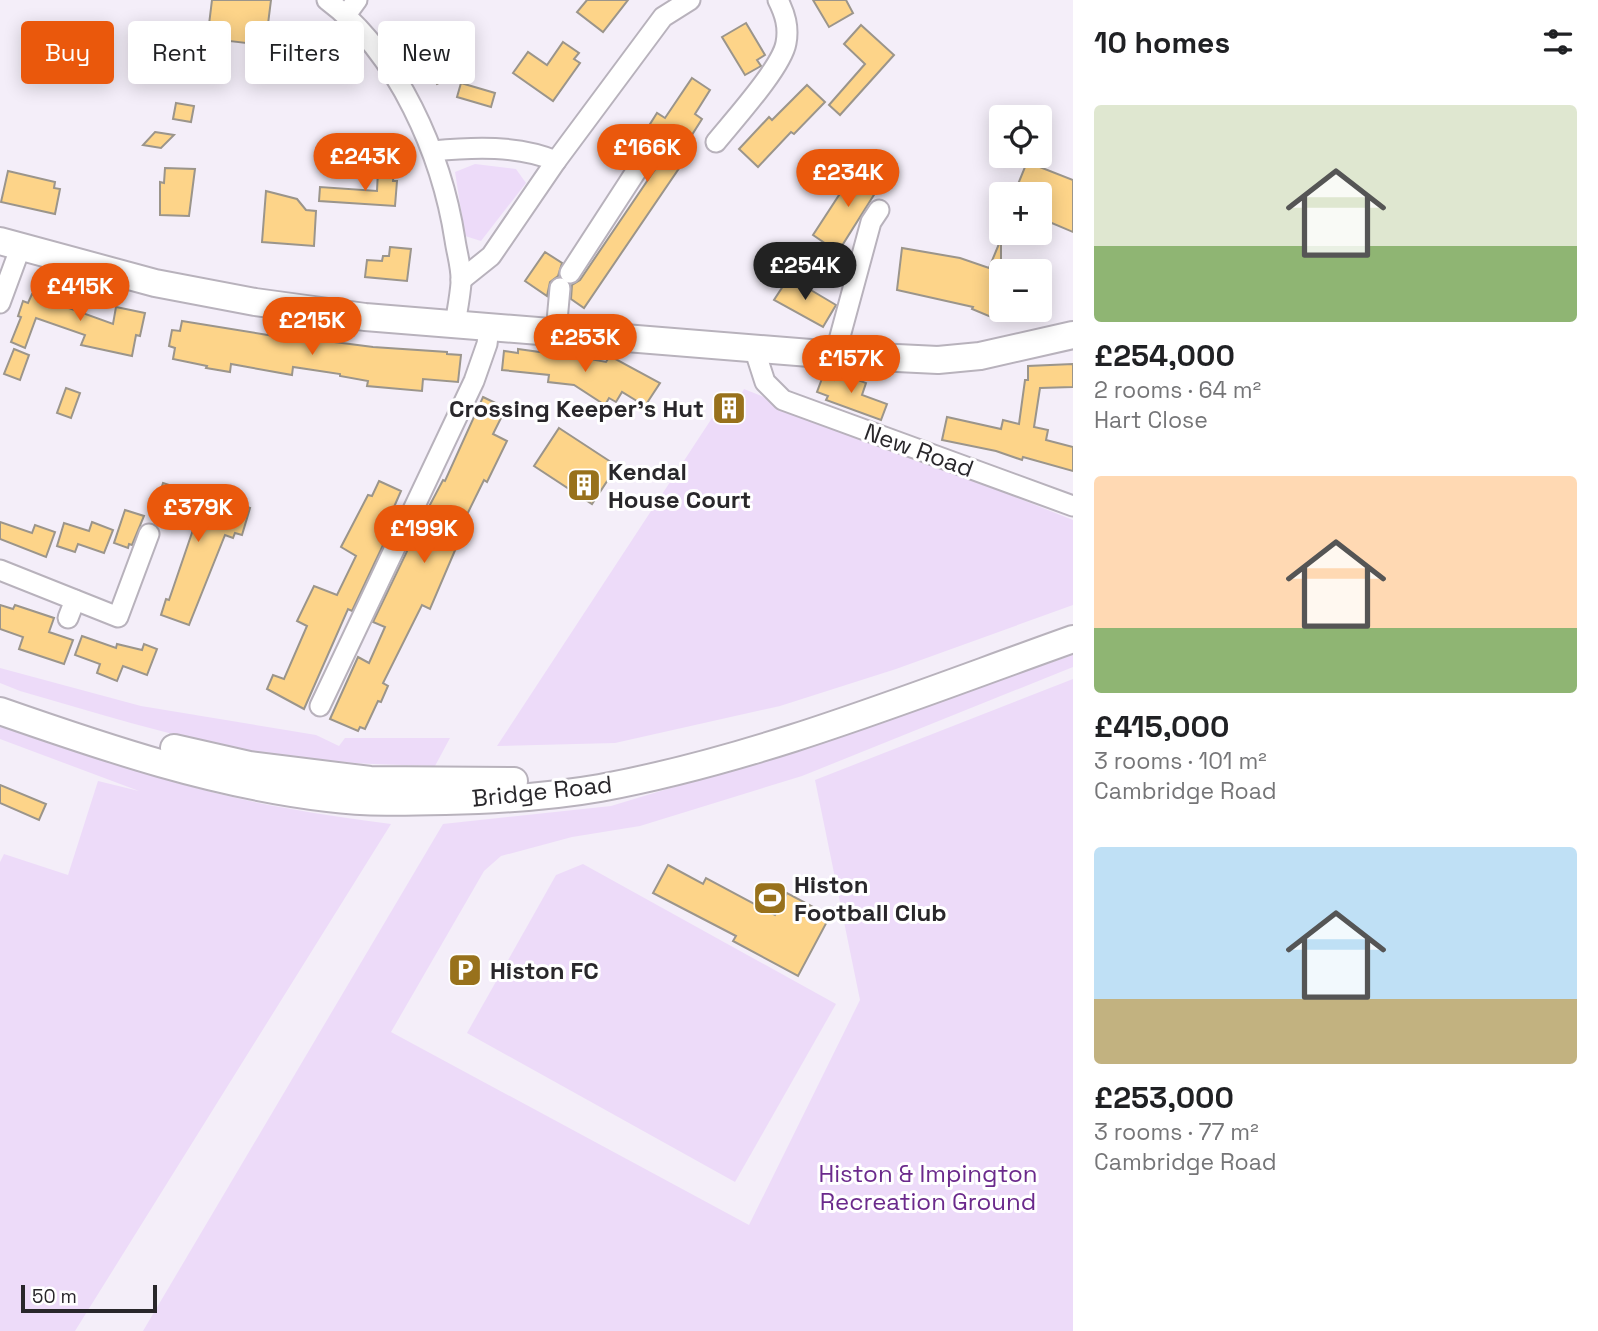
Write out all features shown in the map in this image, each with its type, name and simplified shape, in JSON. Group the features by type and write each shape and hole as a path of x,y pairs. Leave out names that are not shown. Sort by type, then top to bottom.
{"main road":[{"path":"10,244 155,283 219,296 365,317 489,328 835,355 942,360 980,356 1073,335"},
{"name":"Bridge Road","path":"0,697 161,746 249,765 370,780 505,791 686,753 858,701 1073,623"},
{"name":"Bridge Road","path":"0,711 106,748 254,786 328,798 389,803 505,791 600,788 690,767 793,737 1073,639"}],"street":[{"path":"327,0 351,7 411,102 433,152 449,201 461,280 455,325"},
{"path":"461,280 491,256 556,160 663,17 690,0"},
{"path":"716,142 761,86 786,45 787,19 778,0"},
{"path":"433,152 463,148 534,151 556,160"},
{"path":"556,332 565,281 646,156"},
{"path":"835,355 871,222 879,210"},
{"path":"0,303 10,244"},
{"path":"320,706 352,630 469,392 487,344 489,328"},
{"name":"New Road","path":"754,348 765,382 783,400 1073,506"},
{"path":"0,570 72,609 118,617 149,534"}],"green space":[{"path":"475,164 516,169 526,183 481,241 465,236 455,172"},
{"path":"744,389 1073,520 1073,605 896,669 780,706 615,743 497,746 712,418 726,424"},
{"name":"Histon & Impington Recreation Ground","path":"1073,655 1073,667 802,776 640,826 572,837 501,856 484,871 391,1032 749,1225 860,1000 815,780 1073,679 1073,1331 143,1331 443,824 611,806 796,750"},
{"path":"0,668 141,706 316,735 339,746 345,738 450,738 435,766 341,762 271,755 162,731 20,691 0,683"},
{"path":"0,722 177,783 249,801 391,824 75,1331 0,1331 0,862 4,854 68,875 98,781 139,791 0,739"},
{"path":"583,864 836,1004 735,1182 467,1033 556,875"}],"building":[{"path":"212,0 271,0 268,21 245,21 245,43 231,41 231,21 209,21"},
{"path":"587,0 628,0 603,32 577,12"},
{"path":"813,0 846,0 853,13 829,27"},
{"path":"746,23 765,55 757,60 761,66 745,75 722,37"},
{"path":"861,25 894,55 840,115 829,105 865,64 844,44"},
{"path":"563,42 579,53 574,59 580,63 553,101 513,73 528,52 547,65"},
{"path":"692,78 710,90 695,114 702,119 678,157 684,161 584,308 571,299 572,285 580,280 660,162 657,160 661,154 640,140 657,113 665,118"},
{"path":"461,84 495,93 491,107 457,97"},
{"path":"807,85 825,102 794,134 791,132 758,167 739,149 769,117 772,120"},
{"path":"176,103 194,106 191,122 173,119"},
{"path":"155,132 174,135 161,148 143,145"},
{"path":"858,166 882,182 838,252 813,235"},
{"path":"165,168 195,169 189,216 160,215 160,182 164,183"},
{"path":"1025,168 1042,168 1073,180 1073,232 1052,223 1052,182 1019,182"},
{"path":"378,170 394,171 393,181 397,181 395,206 319,201 320,187 377,191"},
{"path":"8,171 55,182 54,188 60,189 55,214 1,202"},
{"path":"266,191 297,199 306,210 316,211 314,246 262,242"},
{"path":"999,245 1001,245 1001,259 993,259"},
{"path":"390,247 411,249 407,281 365,277 367,260 382,261 383,256 389,256"},
{"path":"902,248 960,258 989,268 989,316 972,309 973,307 897,290"},
{"path":"545,252 562,263 558,276 550,282 547,296 525,281"},
{"path":"789,277 836,305 823,327 774,300"},
{"path":"45,280 61,286 56,297 65,300 63,306 113,324 116,307 145,313 140,336 136,335 132,356 81,345 85,335 36,318 25,348 11,342 21,317 18,316 23,301 28,303 32,294 39,297"},
{"path":"182,321 280,337 461,355 458,382 423,379 422,391 367,386 368,381 293,367 292,375 231,364 230,372 206,368 207,366 173,359 175,348 169,346 172,330 180,331"},
{"path":"14,349 29,355 20,380 4,374"},
{"path":"518,349 547,351 606,362 610,356 660,383 645,406 622,392 616,402 609,398 605,405 574,385 548,382 549,375 502,370 504,351 518,353"},
{"path":"1073,364 1073,387 1040,388 1034,427 1048,430 1046,440 1073,447 1073,471 1023,457 1022,460 996,451 942,440 947,417 1001,429 1003,420 1019,424 1025,380 1028,380 1028,366"},
{"path":"837,372 866,383 862,395 887,404 881,420 826,400 828,396 817,392 823,376 834,380"},
{"path":"66,388 80,393 71,418 57,413"},
{"path":"483,397 506,408 493,434 507,441 452,545 456,548 430,609 422,605 383,683 388,686 381,702 378,701 365,729 360,727 358,731 330,719 358,657 369,663 385,627 373,622 422,520 443,480 445,481"},
{"name":"Kendal House Court","path":"559,428 617,466 592,504 534,466"},
{"path":"379,481 401,491 394,507 400,509 352,611 348,609 304,709 267,689 273,675 284,679 307,626 297,621 314,586 337,595 356,556 341,547 368,495 372,496"},
{"path":"163,483 228,505 229,501 250,508 242,535 235,533 233,538 225,535 189,625 161,615 166,599 169,600 196,521 155,509"},
{"path":"125,510 144,516 132,545 129,544 128,548 114,543"},
{"path":"0,522 32,533 35,525 55,532 46,557 0,539"},
{"path":"92,522 113,530 104,553 78,544 75,552 57,546 64,523 89,531"},
{"path":"0,605 13,609 15,605 54,618 49,632 73,640 64,664 19,649 23,637 0,629"},
{"path":"82,636 116,648 117,644 142,650 144,644 157,649 147,675 123,666 117,681 97,673 100,664 75,655"},
{"path":"0,785 46,804 39,820 0,803"},
{"path":"668,865 703,884 706,878 775,915 787,893 830,916 798,976 733,941 736,936 653,893"}],"place":[{"name":"Crossing Keeper's Hut","path":"729,408"},
{"name":"Kendal House Court","path":"584,485"},
{"name":"Histon Football Club","path":"770,898"},
{"name":"Histon FC","path":"465,970"}]}
